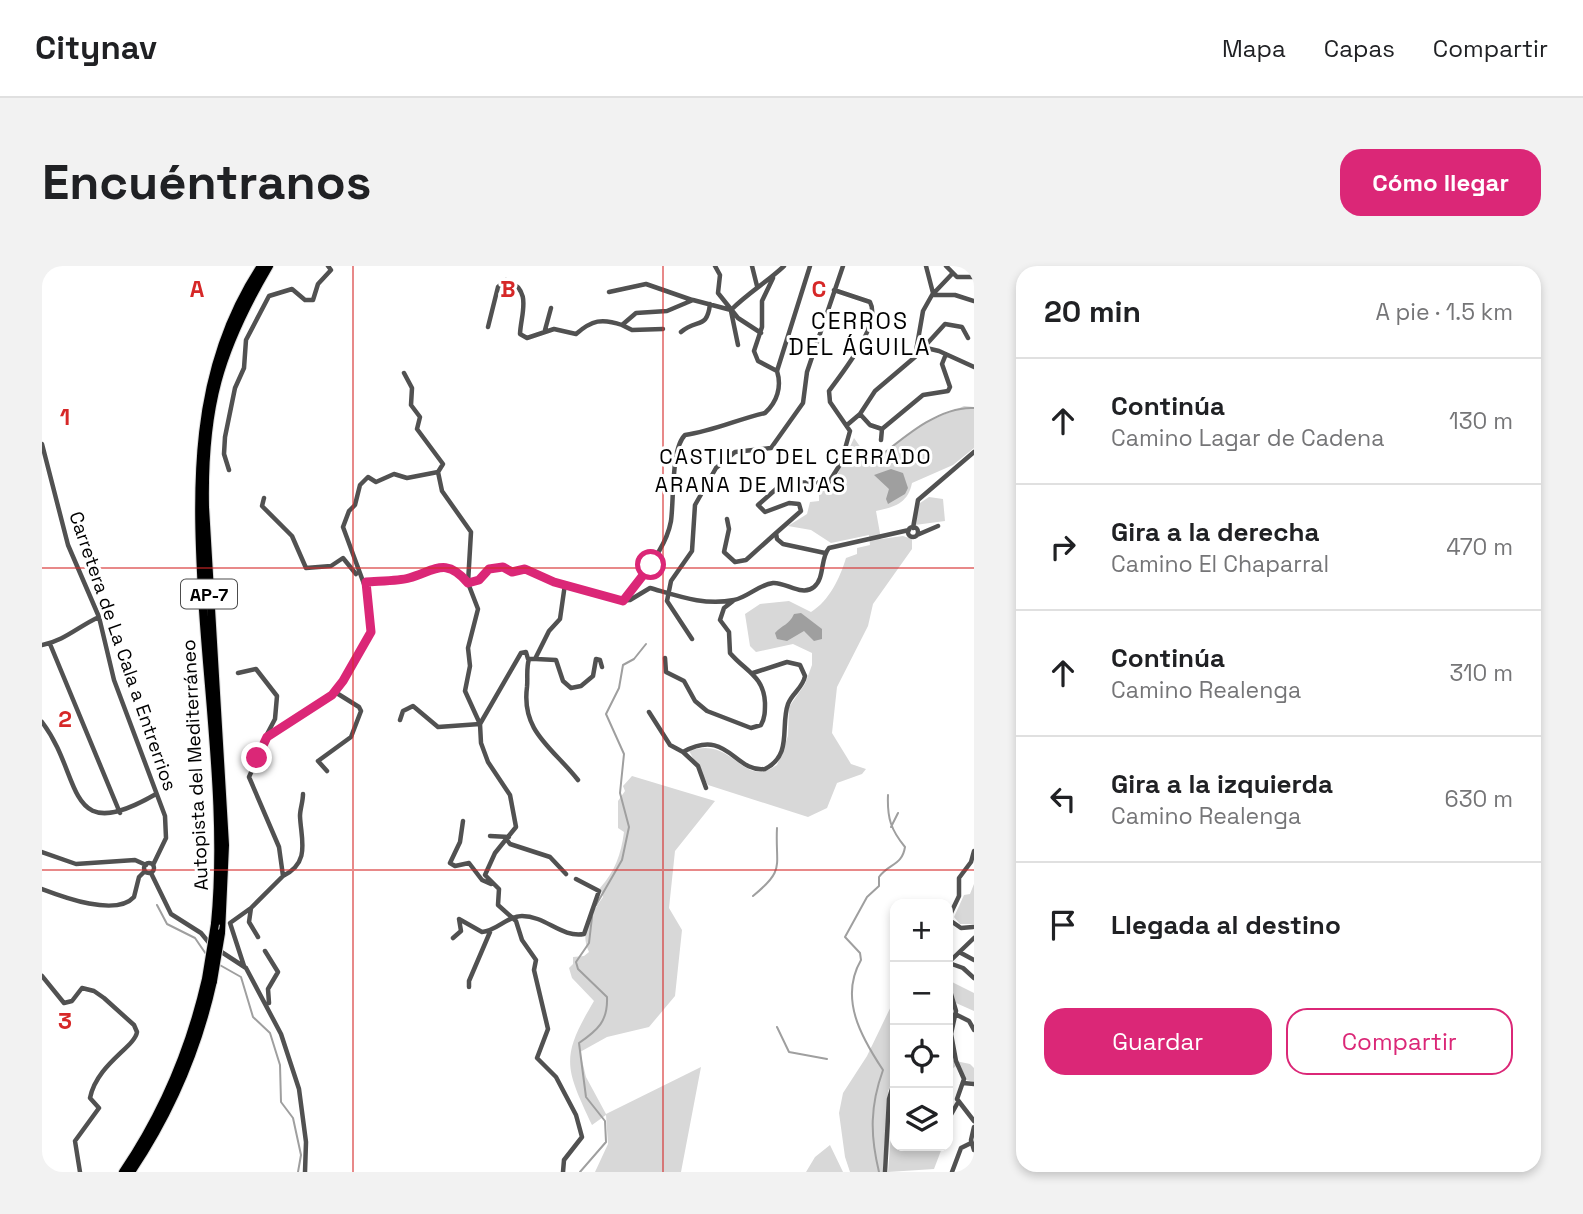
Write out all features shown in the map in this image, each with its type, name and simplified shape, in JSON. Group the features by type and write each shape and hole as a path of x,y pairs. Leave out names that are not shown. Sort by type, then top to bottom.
{"highway":[{"name":"Autopista del Mediterráneo","path":"123,1172 162,1106 177,1073 210,980 218,847 198,524 200,443 205,402 220,347 237,307 261,266"},
{"name":"Autopista del Mediterráneo","path":"131,1172 169,1108 183,1076 222,933 225,845 205,520 205,459 213,398 233,331 269,266"}],"street":[{"path":"229,470 224,454 228,418 235,388 244,368 246,340 259,310 269,296 292,289 310,302 318,284 331,270 328,266"},
{"path":"715,266 720,275 718,293 731,310 761,332"},
{"path":"752,266 757,286"},
{"path":"777,371 758,361 754,355 761,332 762,301 773,278 784,266"},
{"path":"623,601 656,557 668,533 681,439 720,429 744,416 765,413 774,402 780,383 777,371 810,266"},
{"path":"692,639 668,606 668,595 671,581 692,551 695,505 716,468 735,452 771,449 801,407 807,372 843,266"},
{"path":"926,266 932,294"},
{"path":"946,266 952,274 974,277"},
{"path":"921,347 921,319 932,294 952,274"},
{"path":"731,310 757,286 773,278"},
{"path":"488,327 498,286 506,280 518,287 523,297 521,337 527,338 545,330 576,334 584,326 602,319 632,330 663,329"},
{"path":"609,292 638,284 731,310"},
{"path":"727,519 729,529 724,552 735,562 746,560 801,512 801,505 794,502 765,512 759,509 758,503 783,483 824,483 831,480 850,437 847,425 831,402 829,391 870,326 873,306 870,302 834,290"},
{"path":"932,294 955,295 974,301"},
{"path":"622,326 636,313 667,311 692,300"},
{"path":"681,332 704,322 709,316 710,304"},
{"path":"545,330 551,308"},
{"path":"731,310 737,345"},
{"path":"847,425 860,414 875,391 912,362 921,347 945,324 962,327 968,338"},
{"path":"921,347 946,354 974,367"},
{"path":"881,440 882,429 923,395 948,391 950,387 942,364 946,354"},
{"path":"404,373 412,388 411,405 418,412 419,433 438,454 443,464 438,472 442,491 471,532 468,583 478,609 468,648 470,666 464,686 480,724 481,743 488,762 510,795 516,827 484,870 492,884"},
{"path":"860,414 870,425 882,429"},
{"name":"Carretera de La Cala a Entrerrios","path":"42,444 68,545 99,617 114,680 156,794 167,832 162,852 147,870"},
{"path":"665,658 666,672 686,683 702,708 753,728 763,723 763,690 753,673 732,657 729,632 720,622 722,613 734,600 768,584 810,589 817,583 825,553 835,546 913,531 918,500 974,452"},
{"path":"265,739 289,720 335,692 371,632 363,582 343,527 349,511 355,505 358,489 364,478 370,477 376,482 394,474 407,478 438,472"},
{"path":"264,498 262,506 292,536 306,568 331,566 342,558 363,582"},
{"path":"776,533 780,543 825,553"},
{"path":"363,582 411,578 445,567 452,568 468,583"},
{"path":"468,583 479,580 489,569 503,567 512,572 525,569 623,601 646,588 689,601 734,600"},
{"path":"565,584 560,619 549,631 532,659 524,701 534,733 549,745 578,780"},
{"path":"42,645 50,644 99,617"},
{"path":"50,644 120,813"},
{"path":"480,724 521,653 526,652 532,659 556,660 563,681 571,688 581,686 593,676 596,659 600,660 602,667"},
{"path":"683,752 700,746 714,746 732,752 752,769 765,769 774,763 786,733 788,704 804,682 805,674 800,665 791,662 753,673"},
{"path":"238,673 256,669 277,696 275,719 249,777 281,852 283,876"},
{"path":"327,771 318,761 351,737 361,711 335,692"},
{"path":"400,720 403,711 413,706 438,727 480,724"},
{"path":"649,712 672,747 683,752 698,766 706,788"},
{"path":"42,722 85,806 96,814 120,813 156,794"},
{"path":"303,794 300,822 305,843 297,863 251,908 229,925 244,966 281,1034 298,1081 306,1137 304,1172"},
{"path":"463,821 460,842 450,863 455,866 469,863 482,880 499,888 500,910 513,918 536,960 534,970 547,1016 548,1036 537,1050 537,1058 556,1077 576,1115 582,1137 564,1160 563,1172"},
{"path":"489,836 508,839"},
{"path":"508,839 510,844 550,857 566,874"},
{"path":"953,909 959,896 959,878 971,862 974,850"},
{"path":"42,852 76,864 135,860 147,870 176,919 201,933 211,945 244,966"},
{"path":"42,889 94,905 121,905 134,897 139,877 147,870"},
{"path":"453,938 460,932 461,918 478,931 491,931 513,918 525,916 551,923 572,935 584,934 590,912 599,894 597,889 576,879"},
{"path":"251,908 249,922 258,937"},
{"path":"953,922 961,928 972,927"},
{"path":"469,988 469,981 491,931"},
{"path":"949,962 974,938"},
{"path":"265,951 278,972 268,989 269,1003"},
{"path":"961,953 974,960"},
{"path":"953,965 963,968 974,978"},
{"path":"42,976 64,1003 72,1001 82,988 94,990 134,1025 137,1032 134,1041 97,1074 90,1098 99,1108 75,1141 80,1172"},
{"path":"953,1003 956,1014 951,1034 962,1083 957,1092 958,1103 953,1112"},
{"path":"956,1014 969,1021 974,1030"},
{"path":"962,1083 974,1084"},
{"path":"885,1172 889,1098 892,1088"},
{"path":"958,1103 974,1121"},
{"path":"974,1127 971,1143 974,1150"},
{"path":"953,1172 961,1148 971,1143"}],"shaded area":[{"path":"964,406 974,407 974,448 953,465 912,483 900,503 876,511 881,539 903,536 912,539 912,549 873,604 868,626 837,687 832,733 851,764 866,769 862,774 837,783 827,808 808,817 708,785 689,751 705,748 717,750 755,771 765,771 777,765 788,736 789,707 805,684 812,665 812,653 793,644 756,652 750,646 745,614 760,604 789,601 811,612 833,588 846,558 857,554 857,548 870,545 869,535 831,543 811,530 788,526 807,514 810,502 819,501 819,486 833,484 854,438 871,462 922,424"},
{"path":"891,469 903,473 908,488 905,494 888,504 886,499 889,489 874,475"},
{"path":"929,497 943,499 945,521 915,525 917,505"},
{"path":"801,613 822,629 822,639 814,641 804,631 787,641 777,639 775,633 794,614"},
{"path":"632,776 715,801 675,851 669,908 682,930 675,996 649,1027 607,1037 580,1052 586,1077 606,1114 701,1067 681,1172 595,1172 608,1144 606,1115 592,1125 576,1089 570,1063 576,1036 594,1001 572,978 569,968 573,964 573,957 584,956 589,952 586,930 603,897 600,888 610,875 619,855 624,832 618,828 618,801 625,791 623,786"},
{"path":"974,884 974,924 960,924 954,917 964,895 970,894"},
{"path":"953,982 974,993 974,1011 956,1003"},
{"path":"890,1008 890,1086 883,1172 850,1172 845,1157 839,1113 843,1093 867,1056"},
{"path":"953,1060 970,1064 974,1068 974,1082 966,1080 961,1067 953,1068"},
{"path":"830,1145 843,1172 806,1172 815,1157"},
{"path":"890,1147 890,1151 941,1151 934,1169 888,1172"}],"waterway":[{"path":"877,459 910,433 935,418 948,412 974,408"},
{"path":"596,905 622,860 629,827 620,793 624,754 606,714 619,688 623,665 634,659 646,644"},
{"path":"879,1172 873,1121 883,1070 867,1044 856,1017 852,989 861,960 860,953 845,937 867,897 879,886 879,877 901,858 905,847 891,823 888,795"},
{"path":"891,827 898,813"},
{"path":"753,896 775,873 777,828"},
{"path":"157,905 167,924 195,938 208,957"},
{"path":"580,1172 606,1142 605,1121 586,1097 579,1043 592,1034 604,1019 607,1005 607,997 578,969 576,962 589,943 592,917"},
{"path":"218,964 241,977 253,1017 270,1033 280,1065 281,1102 293,1118 301,1155 298,1172"},
{"path":"777,1027 789,1052 827,1059"}],"district":[{"name":"CERROS DEL ÁGUILA","path":"860,334"},
{"name":"CASTILLO DEL CERRADO","path":"796,456"},
{"name":"ARANA DE MIJAS","path":"751,484"}],"route":[{"path":"257,758 267,737 289,720 304,714 332,695 343,681 371,632 368,596 364,584 366,582 411,578 429,569 445,567 452,568 468,583 479,580 489,569 503,567 512,572 525,569 554,582 623,601 651,565"}]}
